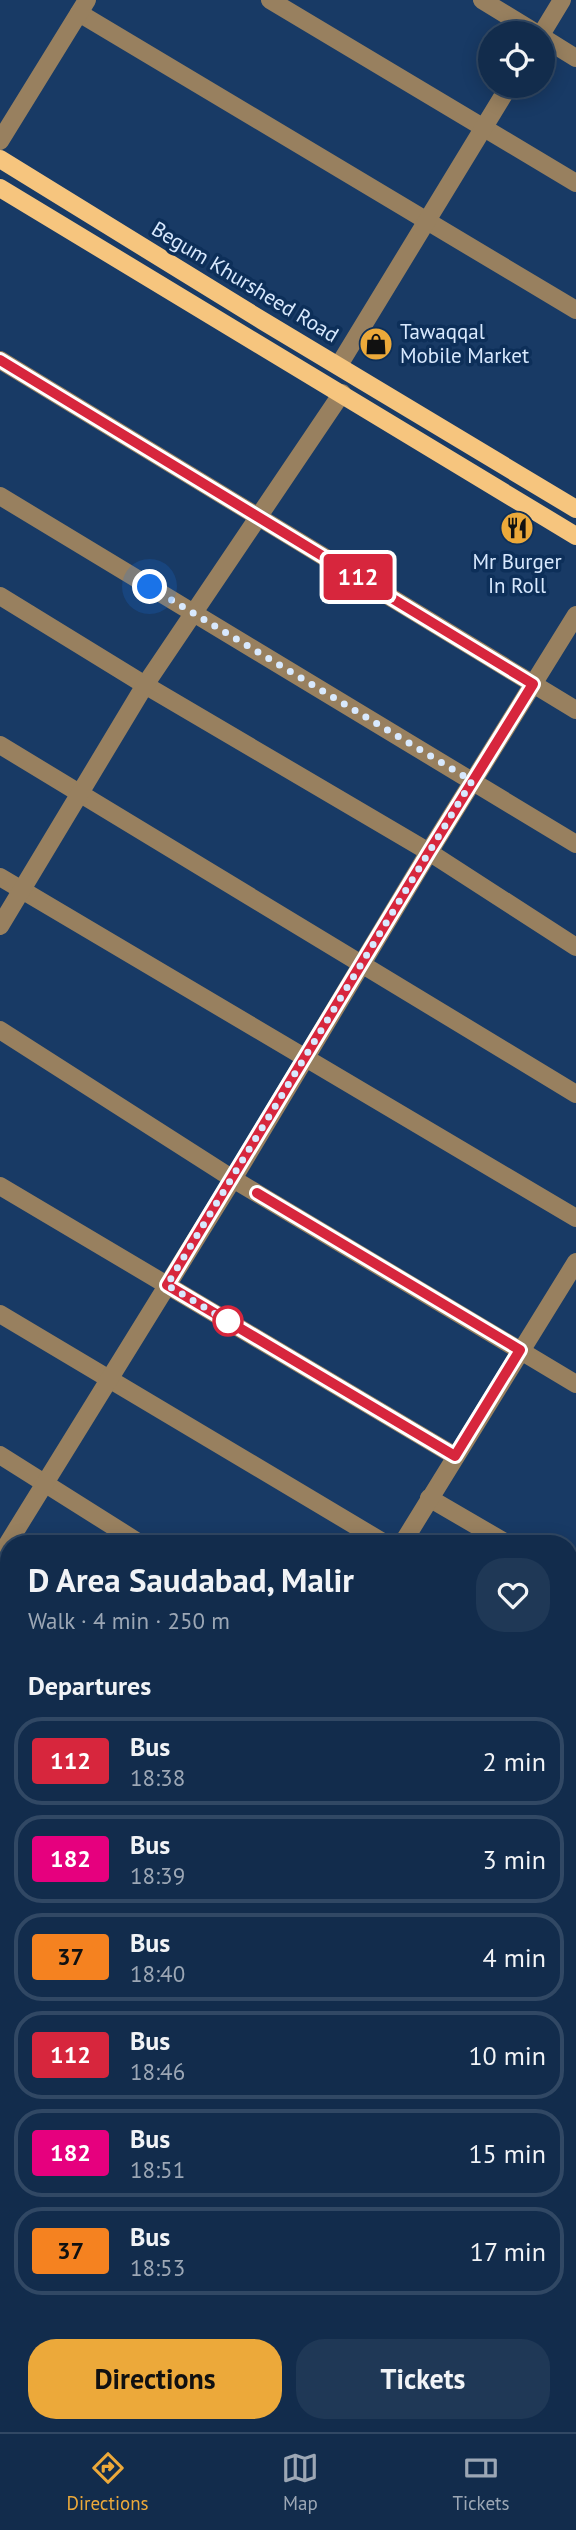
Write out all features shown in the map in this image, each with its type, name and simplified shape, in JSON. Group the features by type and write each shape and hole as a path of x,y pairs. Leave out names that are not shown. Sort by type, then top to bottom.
{"main road":[{"name":"Begum Khursheed Road","path":"0,159 576,509"},
{"path":"0,188 576,536"}],"street":[{"path":"270,0 576,183"},
{"path":"482,0 516,21"},
{"path":"550,21 562,0"},
{"path":"0,141 83,6 427,221 576,310"},
{"path":"555,44 576,58"},
{"path":"339,365 502,98"},
{"path":"0,360 576,710"},
{"path":"0,926 145,685 342,393"},
{"path":"473,473 485,454"},
{"path":"0,496 576,844"},
{"path":"0,596 145,685 429,852 576,947"},
{"path":"13,1535 576,615"},
{"path":"0,745 576,1094"},
{"path":"0,877 576,1218"},
{"path":"0,1030 233,1179 576,1384"},
{"path":"0,1186 455,1456"},
{"path":"407,1535 576,1262"},
{"path":"0,1314 371,1535"},
{"path":"0,1455 127,1535"},
{"path":"429,1498 493,1535"}],"bus line":[{"name":"112","path":"0,360 533,684 167,1285 455,1456 520,1350 257,1193"}],"place":[{"name":"Tawaqqal Mobile Market","path":"376,344"},
{"name":"Mr Burger In Roll","path":"517,528"}],"route":[{"path":"150,587 472,781 167,1285 239,1328 228,1321"}]}
